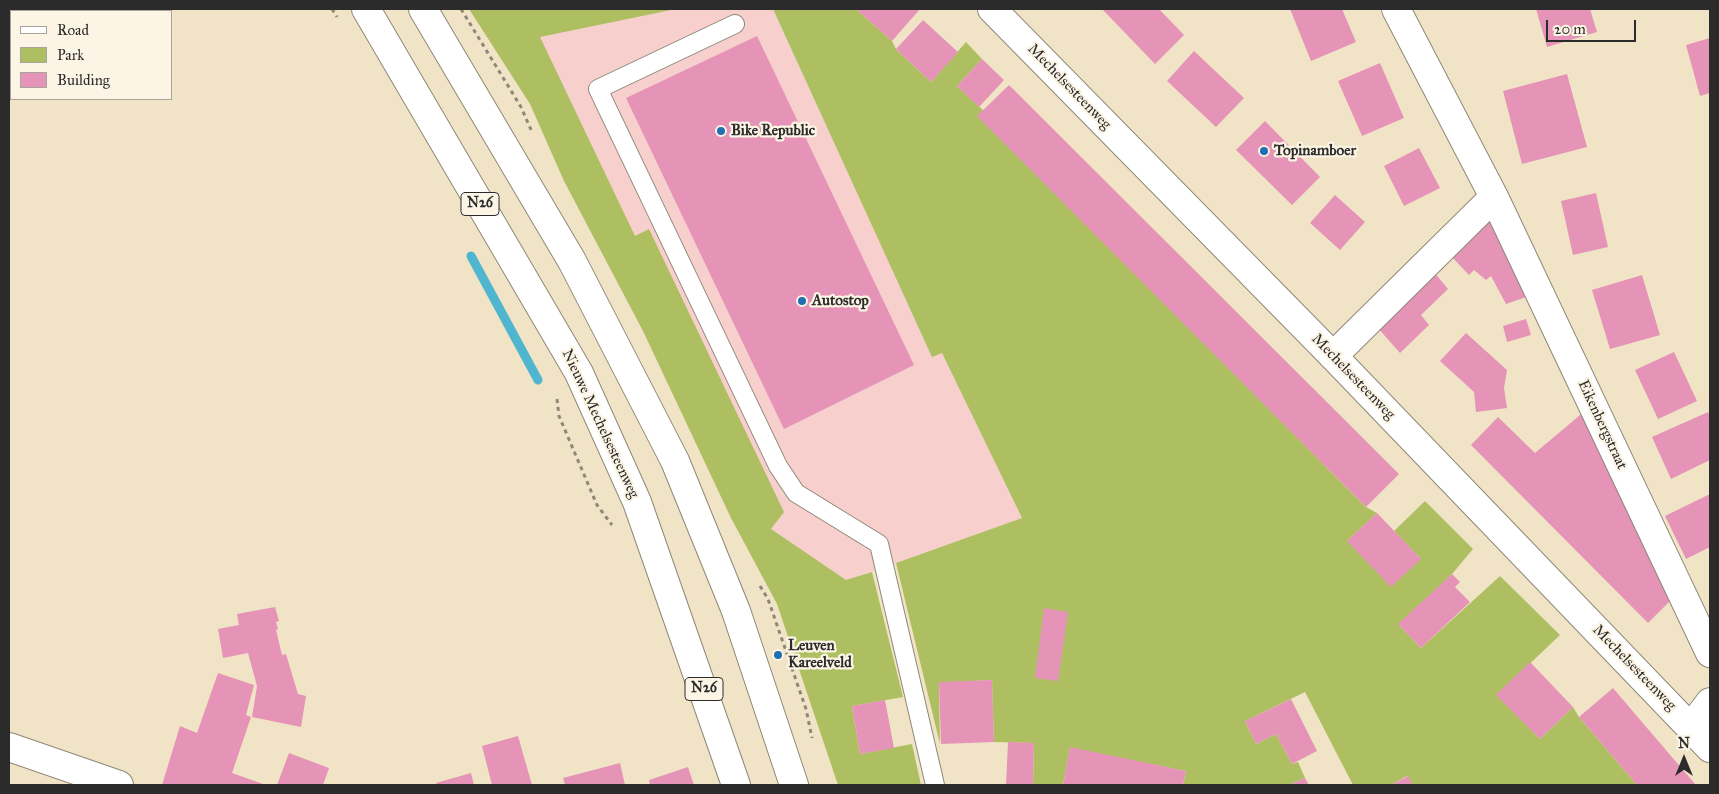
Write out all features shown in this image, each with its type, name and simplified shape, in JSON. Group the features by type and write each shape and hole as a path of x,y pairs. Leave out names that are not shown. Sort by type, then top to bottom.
{"street":[{"name":"Nieuwe Mechelsesteenweg","path":"366,9 580,373 637,502 736,785"},
{"path":"423,9 572,261 675,461 736,611 794,785"},
{"name":"Mechelsesteenweg","path":"992,9 1333,356 1710,748"},
{"name":"Eikenbergstraat","path":"1396,9 1494,196 1710,653"},
{"path":"1333,356 1494,196"},
{"path":"1691,727 1710,702"},
{"path":"9,747 119,785"}],"lane":[{"path":"736,24 598,89 778,466 796,493 879,544 935,785"}],"path":[{"path":"332,9 342,26"},
{"path":"556,392 559,416 598,505 614,527"}],"shaded area":[{"path":"524,9 773,9 932,356 942,352 1022,518 846,581 731,518 643,331 564,181 530,104 475,18"}],"green space":[{"path":"469,9 676,9 540,37 635,236 649,229 784,512 771,529 846,580 872,572 903,697 852,706 860,754 912,744 921,785 838,785 777,604 731,518 643,331 564,181 530,104"},
{"path":"773,9 856,9 892,41 896,49 931,82 966,42 982,59 957,86 983,110 1156,295 1366,507 1377,513 1347,541 1421,559 1394,531 1425,501 1473,549 1452,574 1399,625 1421,648 1500,576 1560,635 1497,695 1540,739 1573,707 1579,717 1637,785 1413,785 1407,776 1391,785 1353,785 1305,692 1245,721 1256,744 1276,734 1292,764 1298,762 1305,778 1289,785 1183,785 1186,771 1070,748 1063,785 1033,785 1034,743 994,742 992,680 939,683 940,744 896,563 1022,518 942,353 932,357"}],"building":[{"path":"856,9 920,9 892,41"},
{"path":"1102,9 1159,9 1184,35 1155,64"},
{"path":"1290,9 1342,9 1356,42 1311,61"},
{"path":"1536,9 1590,9 1597,32 1547,47"},
{"path":"923,20 958,52 931,82 896,49"},
{"path":"757,36 914,365 784,429 626,98"},
{"path":"1710,38 1710,93 1700,96 1686,45"},
{"path":"1194,51 1244,98 1216,127 1167,81"},
{"path":"982,59 1004,80 979,107 957,86"},
{"path":"1380,63 1404,118 1362,136 1338,81"},
{"path":"1567,74 1587,147 1522,164 1503,91"},
{"path":"1009,85 1399,474 1366,507 977,116"},
{"path":"1265,121 1320,177 1292,205 1236,150"},
{"path":"1419,148 1440,188 1404,206 1384,166"},
{"path":"1596,193 1608,247 1573,255 1561,201"},
{"path":"1335,195 1365,222 1340,250 1310,223"},
{"path":"1490,216 1529,296 1506,304 1491,276 1486,280 1474,270 1469,275 1450,255"},
{"path":"1434,272 1448,289 1421,315 1429,325 1400,353 1377,327"},
{"path":"1642,275 1660,335 1610,349 1592,290"},
{"path":"1526,319 1531,335 1507,342 1503,326"},
{"path":"1466,333 1507,370 1504,388 1507,408 1476,412 1474,392 1440,361"},
{"path":"1674,352 1697,401 1658,419 1635,370"},
{"path":"1586,410 1675,596 1648,623 1471,445 1498,417 1535,453"},
{"path":"1708,412 1710,417 1710,460 1671,479 1652,437"},
{"path":"1710,494 1710,547 1686,559 1665,516"},
{"path":"1377,513 1421,559 1391,587 1347,541"},
{"path":"1452,574 1460,582 1455,587 1470,602 1421,648 1398,624"},
{"path":"275,607 279,621 276,622 278,629 276,630 282,655 286,654 298,694 306,696 301,727 252,717 257,686 248,653 223,658 218,629 239,625 237,614"},
{"path":"1044,608 1068,612 1058,681 1035,678"},
{"path":"1530,662 1573,707 1540,739 1496,695"},
{"path":"218,673 254,685 246,715 251,717 232,773 266,785 162,785 180,726 197,733"},
{"path":"992,680 994,742 941,744 939,682"},
{"path":"1613,688 1696,785 1637,785 1579,717"},
{"path":"1291,699 1317,751 1292,764 1276,734 1256,744 1245,721"},
{"path":"885,700 894,748 860,754 852,706"},
{"path":"518,736 532,785 492,785 482,746"},
{"path":"1008,742 1034,743 1033,785 1006,785"},
{"path":"1070,747 1186,771 1183,785 1063,785"},
{"path":"289,753 329,768 323,785 277,785"},
{"path":"620,763 625,785 565,785 563,778"},
{"path":"688,767 694,785 650,785 649,780"},
{"path":"471,773 474,785 437,785 436,783"},
{"path":"1408,776 1413,785 1391,785"},
{"path":"1305,778 1309,785 1289,785"}],"waterway":[{"path":"471,256 538,380"}],"place":[{"name":"Bike Republic","path":"721,131"},
{"name":"Topinamboer","path":"1264,151"},
{"name":"Autostop","path":"802,301"},
{"name":"Leuven Kareelveld","path":"778,655"}]}
